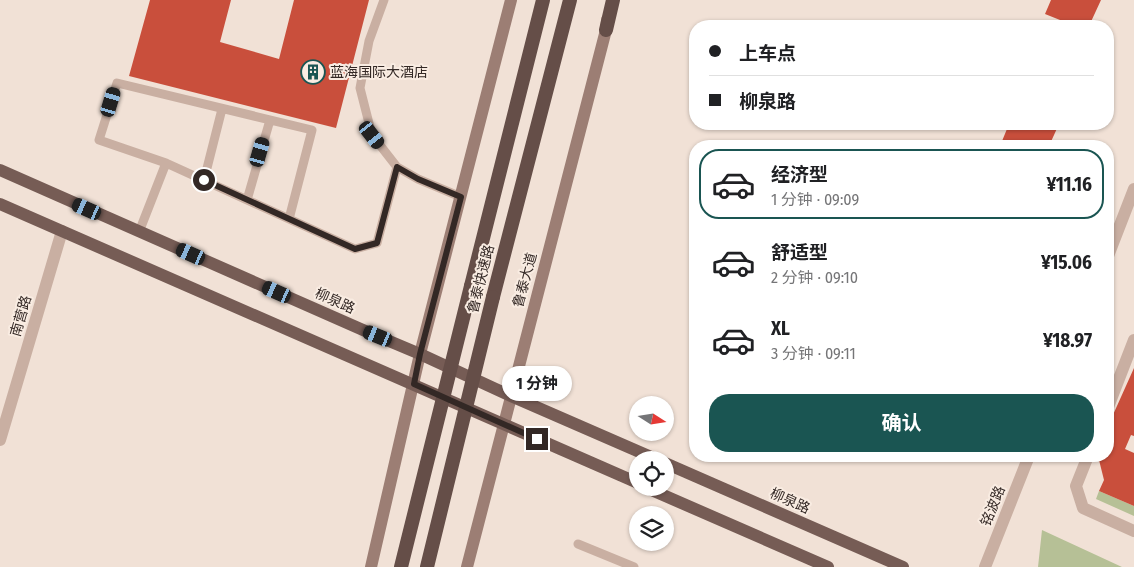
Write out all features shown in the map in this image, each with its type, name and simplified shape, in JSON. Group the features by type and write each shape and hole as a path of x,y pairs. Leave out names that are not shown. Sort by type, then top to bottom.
{"highway":[{"name":"鲁泰快速路","path":"401,567 543,0"},
{"name":"鲁泰快速路","path":"427,567 493,297 570,0"},
{"path":"606,30 613,0"}],"main road":[{"path":"371,567 420,354 511,0"},
{"name":"鲁泰大道","path":"467,567 606,30 609,0"},
{"name":"柳泉路","path":"0,170 637,451"},
{"path":"0,204 629,479"},
{"name":"柳泉路","path":"674,467 903,567"},
{"path":"665,496 828,567"}],"street":[{"path":"1114,241 1134,189"},
{"name":"南营路","path":"0,440 62,231"},
{"path":"1114,391 1134,340"},
{"name":"铭波路","path":"985,567 1027,462"},
{"path":"1086,462 1076,486 1083,508 1134,530"}],"lane":[{"path":"384,0 368,41 360,88 372,135 397,167 418,179 461,197"},
{"path":"606,30 617,0"},
{"path":"289,219 312,130 117,84 99,140 166,163 204,180 247,200 355,249 377,243 397,167"},
{"path":"204,180 222,109"},
{"path":"247,200 270,120"},
{"path":"139,232 166,163"},
{"path":"578,544 634,567"}],"green space":[{"path":"1099,491 1134,506 1134,516 1096,499"},
{"path":"1042,530 1122,567 1038,567"}],"building":[{"path":"150,0 231,0 220,42 279,59 294,0 369,0 336,128 129,76"},
{"path":"1051,0 1101,0 1092,20 1060,20 1045,14"},
{"path":"1007,130 1056,130 1052,140 1002,140"},
{"path":"1134,368 1134,436 1131,435 1125,449 1134,453 1134,506 1099,491 1104,480 1100,462 1114,462 1114,413"}],"place":[{"name":"蓝海国际大酒店","path":"313,72"}],"route":[{"path":"204,180 355,249 377,243 397,167 418,179 461,197 414,384 537,439"}]}
